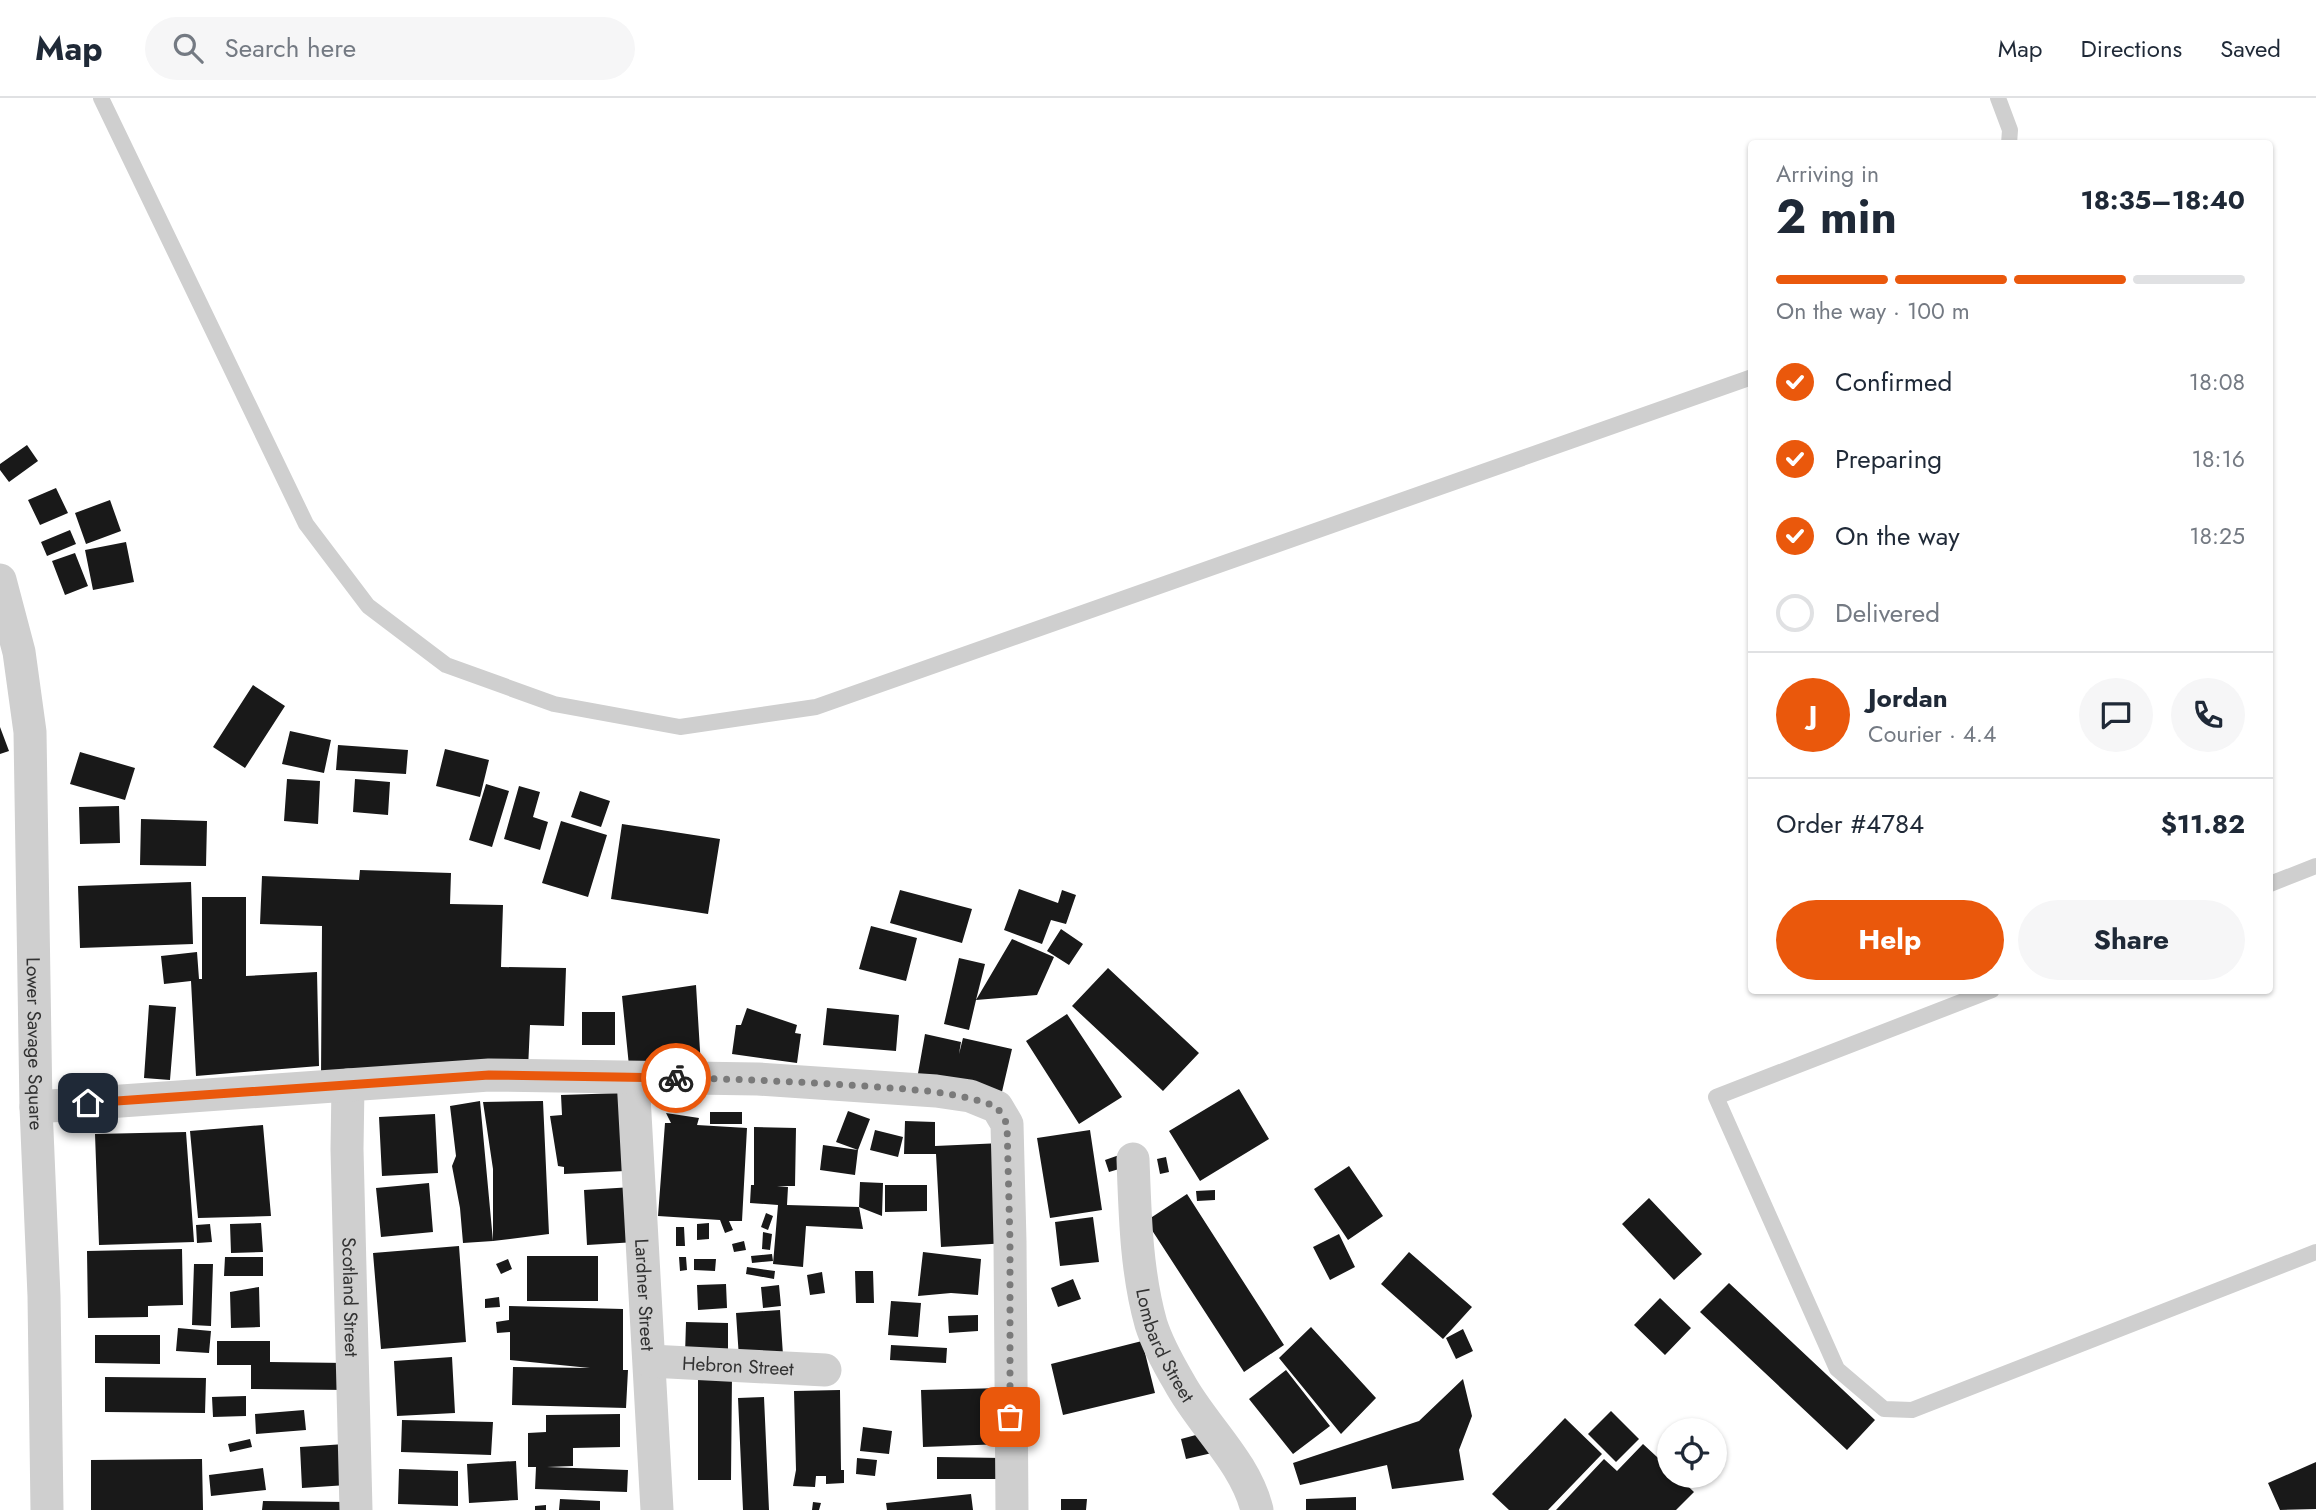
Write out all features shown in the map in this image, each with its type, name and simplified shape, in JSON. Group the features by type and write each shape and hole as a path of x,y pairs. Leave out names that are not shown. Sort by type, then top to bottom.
{"street":[{"name":"Lower Savage Square","path":"0,580 19,652 30,732 36,1107 44,1296 47,1510"},
{"path":"36,1107 489,1075 758,1079 936,1091 970,1096 997,1107 1007,1124 1012,1510"},
{"name":"Lardner Street","path":"634,1078 657,1510"},
{"name":"Scotland Street","path":"348,1085 347,1149 356,1510"},
{"name":"Lombard Street","path":"1133,1159 1142,1279 1152,1326 1179,1384 1217,1435 1254,1496 1257,1510"},
{"name":"Hebron Street","path":"650,1361 825,1370"}],"lane":[{"path":"101,98 306,524 368,606 446,665 554,704 680,727 816,706 1748,378"},
{"path":"1998,98 2010,130 2009,140"},
{"path":"2273,883 2316,866"},
{"path":"1982,994 1716,1097 1837,1369 1884,1409 1912,1410 2316,1252"}],"building":[{"path":"27,445 38,461 9,482 0,470 0,464"},
{"path":"56,488 68,513 40,525 28,500"},
{"path":"110,500 121,531 86,544 75,513"},
{"path":"70,530 76,544 47,556 41,542"},
{"path":"126,542 134,582 93,590 85,550"},
{"path":"75,553 88,586 65,595 52,561"},
{"path":"253,685 285,706 245,768 213,747"},
{"path":"0,727 9,751 0,754"},
{"path":"290,731 331,740 324,773 282,764"},
{"path":"338,745 408,750 406,774 336,770"},
{"path":"445,749 489,760 480,797 436,786"},
{"path":"80,752 135,768 125,800 70,784"},
{"path":"287,779 320,781 318,824 284,821"},
{"path":"355,779 390,782 388,815 353,812"},
{"path":"486,784 509,791 492,847 469,840"},
{"path":"519,786 540,792 533,817 548,822 540,850 504,839"},
{"path":"580,791 610,801 601,827 571,817"},
{"path":"119,806 120,843 80,844 79,807"},
{"path":"141,819 207,821 206,866 140,865"},
{"path":"561,821 607,835 588,897 542,883"},
{"path":"622,824 720,839 708,914 611,899"},
{"path":"360,870 451,873 450,904 503,905 501,967 566,968 564,1026 530,1025 528,1069 321,1078 322,926 260,924 262,876 359,880"},
{"path":"191,882 193,944 80,948 78,886"},
{"path":"1019,889 1058,903 1062,890 1076,895 1066,924 1051,920 1042,944 1004,930"},
{"path":"900,890 972,909 962,943 890,923"},
{"path":"202,897 246,897 246,976 317,972 319,1066 196,1076 191,981 164,984 161,956 197,952 199,979 202,979"},
{"path":"871,926 917,938 906,981 859,969"},
{"path":"1061,929 1083,944 1069,965 1047,951"},
{"path":"1012,939 1054,957 1037,995 976,1000"},
{"path":"959,958 985,964 969,1030 944,1024"},
{"path":"1108,968 1199,1053 1163,1091 1072,1006"},
{"path":"696,985 701,1067 629,1066 622,996"},
{"path":"149,1005 176,1007 170,1080 144,1078"},
{"path":"747,1008 797,1025 795,1033 801,1034 797,1063 732,1054 736,1025 741,1025"},
{"path":"827,1008 899,1015 896,1051 823,1045"},
{"path":"582,1012 615,1012 615,1045 582,1045"},
{"path":"1067,1014 1122,1097 1079,1124 1026,1041"},
{"path":"925,1034 961,1042 959,1054 963,1038 1012,1049 1001,1096 917,1079"},
{"path":"1239,1089 1269,1139 1200,1181 1169,1131"},
{"path":"623,1093 625,1171 564,1174 564,1167 558,1166 550,1116 562,1115 561,1095"},
{"path":"480,1101 493,1241 463,1243 452,1166 456,1156 450,1106"},
{"path":"543,1101 549,1234 493,1241 493,1169 483,1102"},
{"path":"848,1111 870,1119 858,1150 836,1142"},
{"path":"710,1112 742,1112 742,1124 710,1124"},
{"path":"666,1113 699,1118 697,1125 747,1128 742,1221 729,1221 733,1230 725,1233 720,1220 658,1216 665,1123 671,1123"},
{"path":"435,1114 438,1173 382,1176 379,1117"},
{"path":"905,1121 935,1122 935,1146 1002,1143 1008,1243 941,1247 936,1154 904,1154"},
{"path":"263,1125 271,1216 198,1218 190,1131"},
{"path":"754,1127 796,1128 795,1186 777,1186 788,1187 787,1205 859,1207 863,1229 806,1226 803,1267 773,1264 778,1205 750,1203 751,1185 754,1185"},
{"path":"875,1130 903,1137 898,1157 870,1150"},
{"path":"1090,1130 1102,1210 1050,1218 1037,1138"},
{"path":"186,1132 194,1242 99,1245 95,1134"},
{"path":"823,1145 858,1150 855,1175 820,1170"},
{"path":"1125,1153 1129,1166 1109,1172 1105,1160"},
{"path":"1166,1157 1169,1172 1160,1174 1157,1159"},
{"path":"1349,1166 1383,1216 1348,1240 1314,1189"},
{"path":"860,1182 883,1183 882,1216 859,1207"},
{"path":"429,1183 433,1232 381,1237 376,1188"},
{"path":"885,1185 927,1185 927,1211 885,1212"},
{"path":"633,1187 636,1242 587,1245 584,1190"},
{"path":"1215,1190 1215,1200 1197,1201 1196,1191"},
{"path":"1187,1194 1284,1345 1244,1372 1146,1221"},
{"path":"1649,1198 1702,1254 1674,1280 1622,1224"},
{"path":"766,1213 773,1216 768,1230 761,1227"},
{"path":"1093,1217 1099,1262 1060,1266 1055,1222"},
{"path":"261,1223 263,1252 231,1253 230,1224"},
{"path":"709,1223 709,1239 697,1240 697,1224"},
{"path":"210,1224 212,1242 197,1243 196,1225"},
{"path":"676,1227 684,1227 685,1246 676,1246"},
{"path":"763,1232 772,1234 770,1250 762,1249"},
{"path":"1339,1234 1355,1267 1330,1280 1313,1247"},
{"path":"744,1241 746,1250 734,1252 732,1244"},
{"path":"459,1246 466,1342 381,1349 373,1253"},
{"path":"182,1249 183,1305 148,1306 148,1317 88,1318 87,1251"},
{"path":"923,1252 981,1259 978,1295 951,1293 918,1296"},
{"path":"1409,1252 1472,1307 1443,1339 1381,1284"},
{"path":"772,1254 773,1261 752,1263 751,1256"},
{"path":"527,1256 598,1256 598,1301 527,1301"},
{"path":"225,1257 263,1257 263,1276 224,1276"},
{"path":"679,1257 686,1257 687,1270 680,1271"},
{"path":"508,1259 512,1269 501,1274 496,1264"},
{"path":"694,1259 716,1259 715,1271 694,1270"},
{"path":"194,1264 213,1264 211,1326 192,1325"},
{"path":"747,1267 775,1271 774,1279 746,1274"},
{"path":"855,1271 873,1271 874,1303 856,1303"},
{"path":"822,1272 825,1293 810,1295 807,1275"},
{"path":"1073,1279 1081,1299 1058,1307 1051,1288"},
{"path":"1729,1283 1875,1420 1847,1450 1700,1312"},
{"path":"726,1284 727,1308 698,1310 697,1285"},
{"path":"779,1285 781,1306 763,1308 761,1287"},
{"path":"259,1287 260,1327 231,1328 230,1292"},
{"path":"499,1297 500,1307 485,1308 485,1299"},
{"path":"1660,1298 1691,1328 1665,1355 1634,1325"},
{"path":"891,1301 921,1303 918,1337 888,1335"},
{"path":"509,1306 623,1309 623,1370 628,1370 626,1408 512,1405 513,1367 590,1368 510,1360 510,1332 497,1333 496,1322 509,1320"},
{"path":"780,1310 783,1355 739,1358 736,1313"},
{"path":"978,1315 978,1331 949,1333 948,1316"},
{"path":"686,1322 728,1323 728,1356 685,1355"},
{"path":"1311,1327 1376,1398 1341,1434 1279,1358"},
{"path":"178,1328 211,1331 209,1353 176,1351"},
{"path":"1463,1329 1473,1351 1456,1359 1446,1338"},
{"path":"95,1335 160,1335 160,1364 95,1363"},
{"path":"217,1341 270,1341 270,1362 347,1363 347,1390 251,1389 251,1365 217,1365"},
{"path":"1142,1341 1155,1393 1063,1415 1051,1364"},
{"path":"891,1345 947,1348 946,1363 890,1360"},
{"path":"452,1357 455,1413 397,1416 394,1361"},
{"path":"1286,1370 1330,1426 1293,1454 1249,1399"},
{"path":"698,1373 732,1374 731,1480 698,1480"},
{"path":"105,1377 206,1378 205,1413 105,1412"},
{"path":"1463,1379 1472,1416 1459,1450 1464,1480 1392,1489 1387,1465 1300,1485 1293,1463 1419,1421"},
{"path":"1002,1388 1003,1444 923,1447 921,1390"},
{"path":"840,1390 841,1470 844,1470 844,1483 826,1484 826,1476 816,1476 815,1487 793,1486 796,1470 794,1391"},
{"path":"246,1396 246,1416 213,1417 212,1397"},
{"path":"764,1397 769,1510 743,1510 738,1398"},
{"path":"304,1410 306,1430 256,1434 255,1414"},
{"path":"1611,1411 1639,1439 1616,1462 1588,1434"},
{"path":"620,1414 620,1447 573,1448 573,1466 547,1467 628,1470 627,1492 535,1489 536,1467 528,1467 528,1433 546,1432 546,1415"},
{"path":"1565,1418 1602,1454 1548,1510 1509,1510 1492,1494"},
{"path":"402,1420 493,1422 491,1455 401,1452"},
{"path":"863,1427 892,1431 889,1454 860,1451"},
{"path":"1207,1432 1212,1453 1186,1459 1181,1439"},
{"path":"250,1439 252,1447 230,1452 228,1444"},
{"path":"345,1444 347,1485 302,1488 300,1447"},
{"path":"1643,1444 1657,1457 1657,1488 1690,1488 1694,1492 1676,1510 1556,1510 1604,1459 1617,1471"},
{"path":"937,1457 1003,1458 1003,1479 937,1479"},
{"path":"857,1458 877,1460 875,1476 856,1474"},
{"path":"202,1459 203,1510 91,1510 91,1460"},
{"path":"516,1461 518,1500 469,1503 467,1464"},
{"path":"2316,1462 2316,1509 2280,1510 2268,1483"},
{"path":"263,1468 266,1490 211,1496 209,1475"},
{"path":"399,1469 458,1471 458,1506 398,1504"},
{"path":"971,1494 973,1510 887,1510 886,1503"},
{"path":"1356,1497 1356,1510 1306,1510 1306,1499"},
{"path":"560,1499 600,1501 600,1510 559,1510"},
{"path":"1061,1499 1087,1499 1086,1510 1061,1510"},
{"path":"263,1501 347,1502 347,1510 262,1510"},
{"path":"813,1502 821,1503 819,1510 812,1510"},
{"path":"546,1505 546,1510 535,1510 535,1506"}],"way so far":[{"path":"676,1078 758,1079 936,1091 970,1096 997,1107 1007,1124 1010,1417"}],"route":[{"path":"88,1103 489,1075 676,1078"}]}
